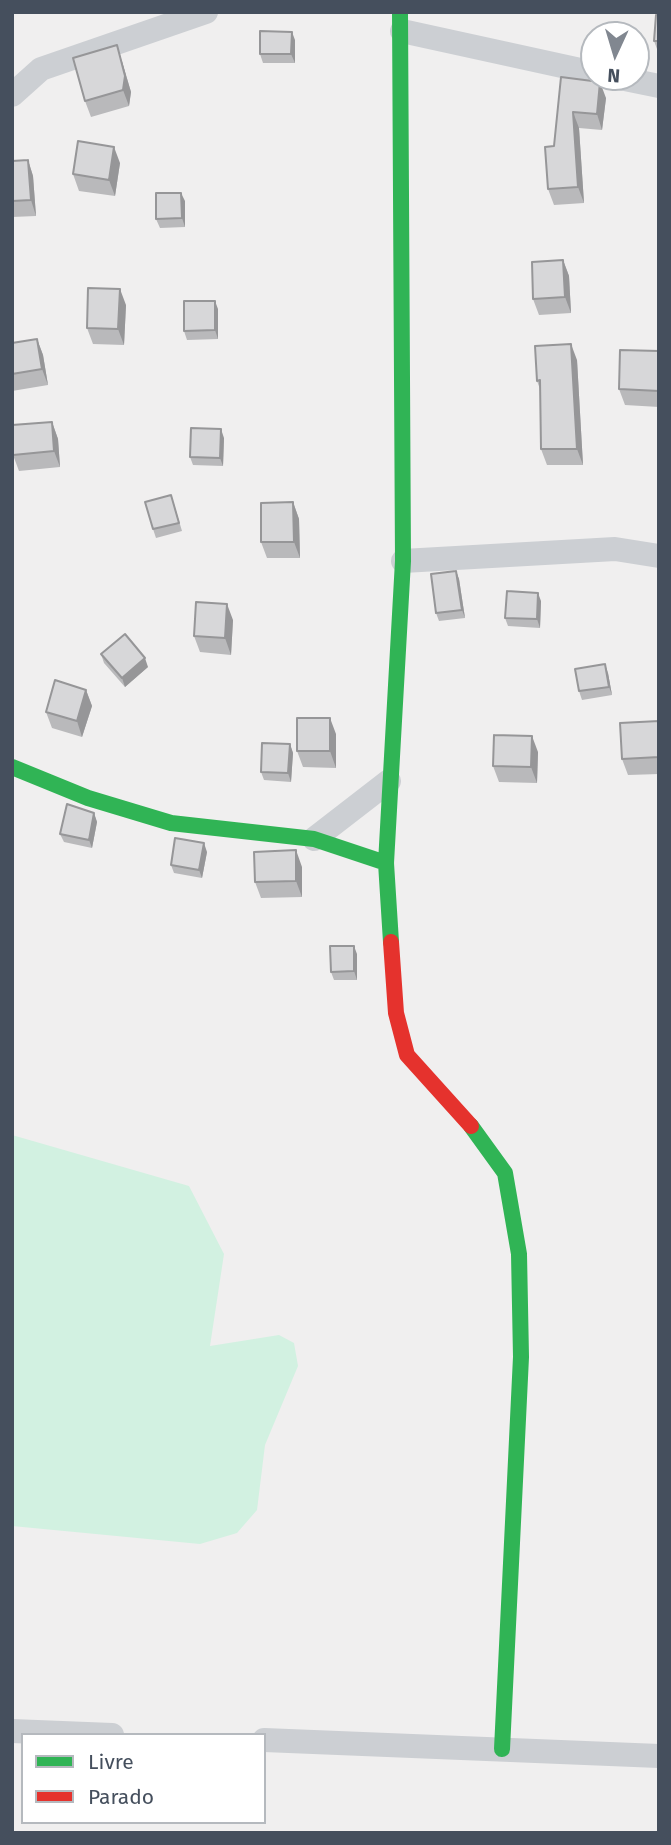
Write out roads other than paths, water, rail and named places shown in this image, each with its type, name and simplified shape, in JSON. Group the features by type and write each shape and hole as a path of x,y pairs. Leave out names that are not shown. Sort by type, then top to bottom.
{"street":[{"path":"12,95 41,69 206,12"},
{"path":"502,1749 521,1357 519,1254 505,1173 477,1133 407,1055 396,1013 386,863 403,561 401,22 580,68"},
{"path":"403,561 615,549 659,555"},
{"path":"12,767 88,798 171,823 314,839 386,863"},
{"path":"314,839 390,781"},
{"path":"12,1731 62,1733"},
{"path":"266,1740 659,1756"}]}
